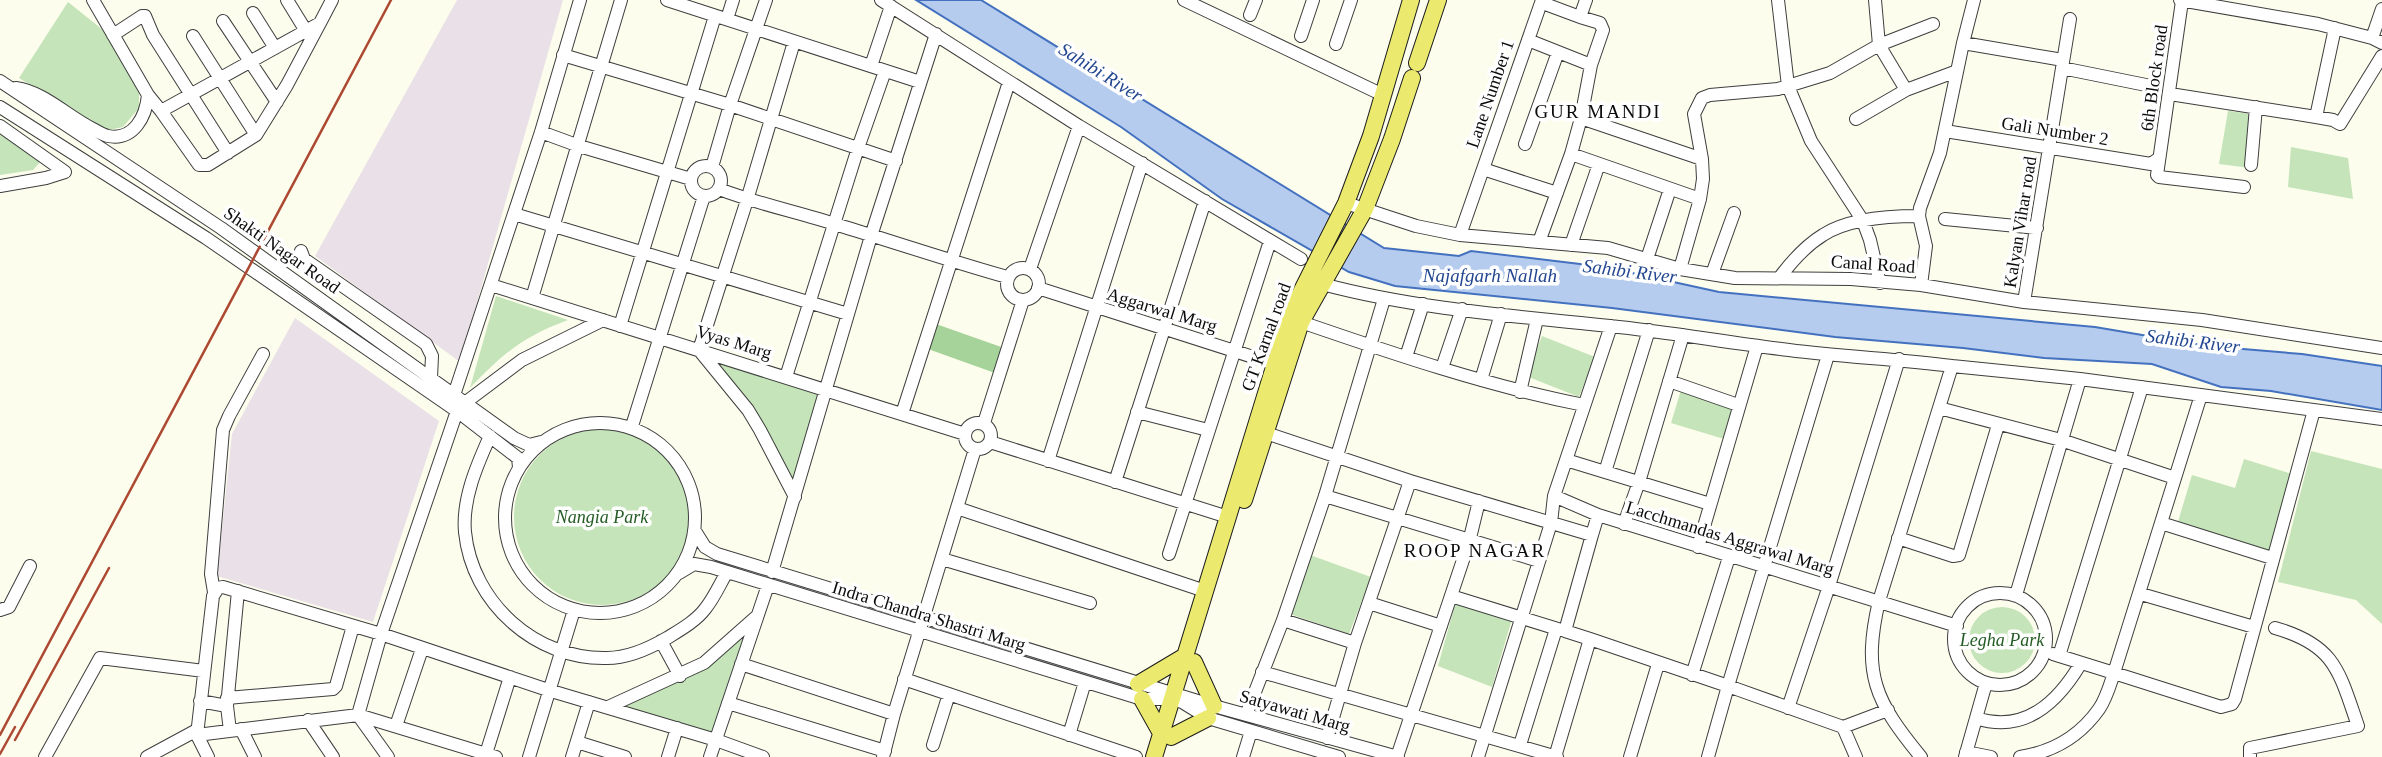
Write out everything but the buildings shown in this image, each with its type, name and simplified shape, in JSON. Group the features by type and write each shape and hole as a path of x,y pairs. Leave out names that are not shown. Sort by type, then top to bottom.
{"main road":[{"name":"GT Karnal road","path":"1166,735 1266,433 1316,271 1372,132 1411,0"},
{"name":"GT Karnal road","path":"1189,659 1205,591 1291,312 1316,271 1356,224 1365,209 1392,139 1438,0"},
{"path":"1154,757 1166,735 1211,712 1189,659 1140,691 1166,735 1165,757"}],"street":[{"path":"93,0 148,95 199,165 208,165 256,135 277,102 330,1"},
{"path":"287,0 306,31"},
{"path":"454,395 541,132 580,0"},
{"path":"532,298 621,0"},
{"path":"667,0 920,82"},
{"path":"620,326 691,94 721,17 733,0"},
{"path":"712,167 766,0"},
{"path":"1184,0 1383,95"},
{"path":"1250,15 1256,0"},
{"path":"1301,36 1313,0"},
{"path":"1336,44 1351,0"},
{"path":"1539,242 1571,155 1591,65 1603,27 1600,23 1580,17 1586,0"},
{"path":"1778,0 1788,86 1811,141 1863,221 1880,283"},
{"path":"1875,0 1880,45 1906,90"},
{"path":"1921,285 1926,246 1919,216 1945,131 1974,0"},
{"path":"2181,0 2335,28 2377,40 2382,9"},
{"name":"6th Block road","path":"2158,159 2170,94 2181,0"},
{"path":"871,66 886,3 1079,126 1316,271 1384,299 1649,330 1828,355 1899,359 2080,379 2382,419"},
{"name":"Lane Number 1","path":"1460,234 1541,3 1580,17"},
{"path":"253,13 275,48"},
{"path":"113,35 145,16 153,35 228,153"},
{"path":"2050,148 2070,19"},
{"path":"223,21 277,102"},
{"path":"161,111 320,23"},
{"path":"1680,269 1703,179 1694,114 1702,98 1788,86 1830,73 1880,45 1933,24"},
{"path":"2316,117 2335,28"},
{"path":"772,572 871,236 936,34"},
{"path":"193,36 256,135"},
{"path":"1528,40 1591,65"},
{"path":"794,42 699,350 754,420 795,497"},
{"path":"1963,43 2146,85"},
{"path":"1525,144 1558,52"},
{"path":"563,55 730,105 896,161"},
{"path":"2170,94 2316,117 2340,124 2382,56"},
{"path":"786,377 885,71"},
{"path":"1856,118 1906,90 1957,71"},
{"path":"902,414 1009,82"},
{"path":"5,85 36,94 82,124 108,136 124,134 140,123 148,95"},
{"name":"Shakti Nagar Road","path":"5,85 221,228 454,395 491,436 518,458 519,467"},
{"name":"Shakti Nagar Road","path":"0,107 462,406 529,445 541,442"},
{"path":"2251,165 2256,107"},
{"path":"1581,118 1702,159"},
{"path":"0,126 65,172 0,186"},
{"path":"1030,269 1079,126"},
{"name":"Gali Number 2","path":"1945,131 2151,164 2158,159"},
{"path":"541,132 691,179"},
{"path":"1372,132 1392,139"},
{"name":"Kalyan Vihar road","path":"2024,302 2050,148"},
{"path":"1571,155 1700,199"},
{"path":"2158,159 2159,177 2244,187"},
{"path":"1048,461 1142,163"},
{"path":"1571,245 1599,164"},
{"path":"706,166 712,167 721,178 719,189 713,195 704,196 696,193 691,179 696,169 706,166"},
{"path":"1483,169 1557,193"},
{"path":"719,189 747,200 1007,277"},
{"path":"1647,259 1670,189"},
{"path":"632,426 704,196"},
{"path":"1115,482 1205,201"},
{"name":"Canal Road","path":"1342,209 1365,209 1416,226 1460,234 1608,248 1680,269 1735,278 1851,279 1921,285 2024,302 2202,320 2382,348"},
{"path":"1712,274 1734,213"},
{"path":"514,214 722,274 848,314"},
{"path":"1780,277 1798,255 1823,234 1863,221 1919,216"},
{"path":"1945,219 2036,228"},
{"path":"1170,554 1270,241"},
{"path":"301,251 304,259 426,344 432,356 431,378"},
{"path":"1017,268 1030,269 1038,277 1038,288 1034,295 1023,300 1011,295 1007,290 1007,277 1017,268"},
{"name":"Vyas Marg","path":"491,285 965,434"},
{"name":"Aggarwal Marg","path":"1038,288 1275,364"},
{"path":"1246,715 1283,620 1325,496 1384,299"},
{"path":"984,423 1023,300"},
{"path":"1406,358 1423,304"},
{"path":"1442,368 1462,309"},
{"path":"1481,380 1501,314"},
{"path":"1520,392 1537,319"},
{"path":"358,715 381,634 462,406 522,360 603,320"},
{"path":"1301,322 1406,358 1520,392 1584,405"},
{"path":"1478,757 1551,523 1554,496 1611,326"},
{"path":"1605,472 1649,330"},
{"path":"1624,524 1683,335"},
{"path":"1698,547 1757,346"},
{"path":"208,757 197,733 214,592 211,574 223,430 263,354"},
{"path":"1708,757 1828,355"},
{"path":"1788,708 1899,359"},
{"path":"1921,757 1902,733 1878,694 1871,661 1874,621 1952,366"},
{"path":"2016,595 2080,379"},
{"path":"1669,381 1738,405"},
{"path":"2059,656 2142,387"},
{"path":"2020,757 2041,754 2074,736 2100,708 2141,594 2201,395"},
{"path":"1938,408 2062,440 2175,478"},
{"path":"2045,652 2221,707 2232,704 2314,410"},
{"path":"1137,412 1208,430"},
{"path":"592,422 632,426 656,440 677,461 693,496 695,531 688,556 679,573 649,601 620,612 597,614 574,610 547,597 523,575 509,545 505,512 510,483 519,467 541,442 557,432 592,422"},
{"path":"984,423 990,430 990,442 984,448 975,449 968,445 965,434 973,424 984,423"},
{"path":"1898,538 1953,556 1959,555 1998,425"},
{"path":"1266,433 1410,481 1592,535"},
{"path":"491,436 478,463 467,500 465,531 469,553 490,601 507,620 561,652 607,658 625,656 661,641 691,622 704,610 727,572"},
{"path":"990,442 1227,517"},
{"path":"728,703 884,754 904,679 975,449"},
{"path":"1566,460 1710,504"},
{"path":"1327,738 1355,643 1410,481"},
{"path":"1325,496 1469,542 1539,561"},
{"path":"1554,496 1598,516"},
{"path":"1397,757 1469,542 1479,501"},
{"path":"957,508 1205,591"},
{"name":"Lacchmandas Aggrawal Marg","path":"1520,745 1598,516 1956,626"},
{"path":"2161,523 2272,558"},
{"name":"Indra Chandra Shastri Marg","path":"695,531 705,547 717,555 1085,682 1177,698"},
{"path":"1692,675 1729,557"},
{"path":"942,559 1090,603"},
{"name":"Indra Chandra Shastri Marg","path":"679,573 694,564 727,572 921,625 1140,691"},
{"path":"0,610 10,606 30,566"},
{"path":"710,757 768,585"},
{"path":"214,592 223,587 381,634 759,756"},
{"path":"238,591 227,702 235,730 255,757"},
{"path":"1996,593 2016,595 2029,603 2040,615 2046,631 2045,652 2040,663 2029,675 2015,683 1986,683 1972,675 1961,663 1955,648 1956,626 1967,606 1980,597 1996,593"},
{"path":"2141,594 2254,627"},
{"path":"1451,596 1590,639 1843,727 1888,710"},
{"path":"1369,603 1441,626"},
{"path":"529,757 574,610"},
{"path":"608,707 704,663 757,616"},
{"path":"1283,620 1355,643"},
{"path":"200,701 227,702 333,689 353,626"},
{"path":"2250,757 2250,748 2358,726 2338,670 2327,655 2298,635 2274,628"},
{"path":"1262,672 1556,757 1590,639"},
{"path":"661,641 680,676"},
{"path":"396,726 422,649"},
{"path":"45,757 100,657 204,671"},
{"path":"1976,718 2004,721 2030,716 2053,701 2081,663"},
{"path":"741,664 894,714"},
{"path":"1630,757 1658,664"},
{"path":"147,757 197,733 358,715 489,756 510,677"},
{"path":"904,679 1069,735 1103,752 1136,757"},
{"path":"1069,735 1085,682"},
{"path":"1986,683 1965,755 1991,757"},
{"path":"933,745 949,694"},
{"name":"Satyawati Marg","path":"1177,698 1251,731 1339,757"},
{"path":"572,757 589,702"},
{"name":"Satyawati Marg","path":"1211,712 1246,715 1397,757"},
{"path":"358,715 388,757"},
{"path":"308,720 333,757"},
{"path":"1843,727 1856,757"},
{"path":"668,757 677,728"},
{"path":"1243,757 1251,731"},
{"path":"577,741 625,757"}],"shaded area":[{"path":"457,0 563,0 460,362 315,256"},
{"path":"295,318 439,421 373,622 217,576 232,434"}],"green space":[{"path":"68,2 103,30 139,88 139,108 123,127 104,131 19,78"},
{"path":"2228,111 2259,115 2250,168 2219,164"},
{"path":"0,131 42,160 33,170 0,175"},
{"path":"2291,147 2348,158 2353,199 2288,187"},
{"path":"496,296 568,320 514,347 470,388"},
{"path":"936,324 1004,348 995,373 928,349"},
{"path":"1542,336 1595,357 1579,397 1526,376"},
{"path":"710,357 820,392 794,488"},
{"path":"1681,390 1735,406 1724,439 1671,423"},
{"name":"Nangia Park","path":"602,429 636,435 665,454 684,483 690,517 684,551 665,580 636,599 602,605 568,599 539,580 520,551 514,517 520,483 539,454 568,435"},
{"path":"2311,451 2382,469 2382,624 2356,600 2278,582"},
{"path":"2244,459 2295,475 2271,554 2177,525 2192,475 2235,488"},
{"path":"1310,555 1371,577 1349,634 1290,614"},
{"path":"1456,601 1512,619 1492,687 1438,666"},
{"name":"Legha Park","path":"2002,607 2015,610 2025,617 2032,627 2035,640 2032,653 2025,663 2015,670 2002,673 1989,670 1979,663 1972,653 1969,640 1972,627 1979,617 1989,610"},
{"path":"747,632 713,734 621,705"}],"water":[{"name":"Najafgarh Nallah","path":"916,0 981,0 1384,248 1459,256 1471,251 1605,267 1719,292 2095,327 2207,346 2302,354 2382,366 2382,410 2271,391 2221,387 2152,364 2044,358 1835,337 1612,308 1395,286 1349,272 1222,199 1121,127"}],"railway":[{"path":"0,735 391,0"},
{"path":"15,740 109,568"},
{"path":"0,754 15,727"}],"district":[{"name":"GUR MANDI","path":"1598,111"},
{"name":"ROOP NAGAR","path":"1475,550"}],"water label":[{"name":"Sahibi River","path":"1101,72"},
{"name":"Sahibi River","path":"1630,271"},
{"name":"Sahibi River","path":"2193,341"}]}
